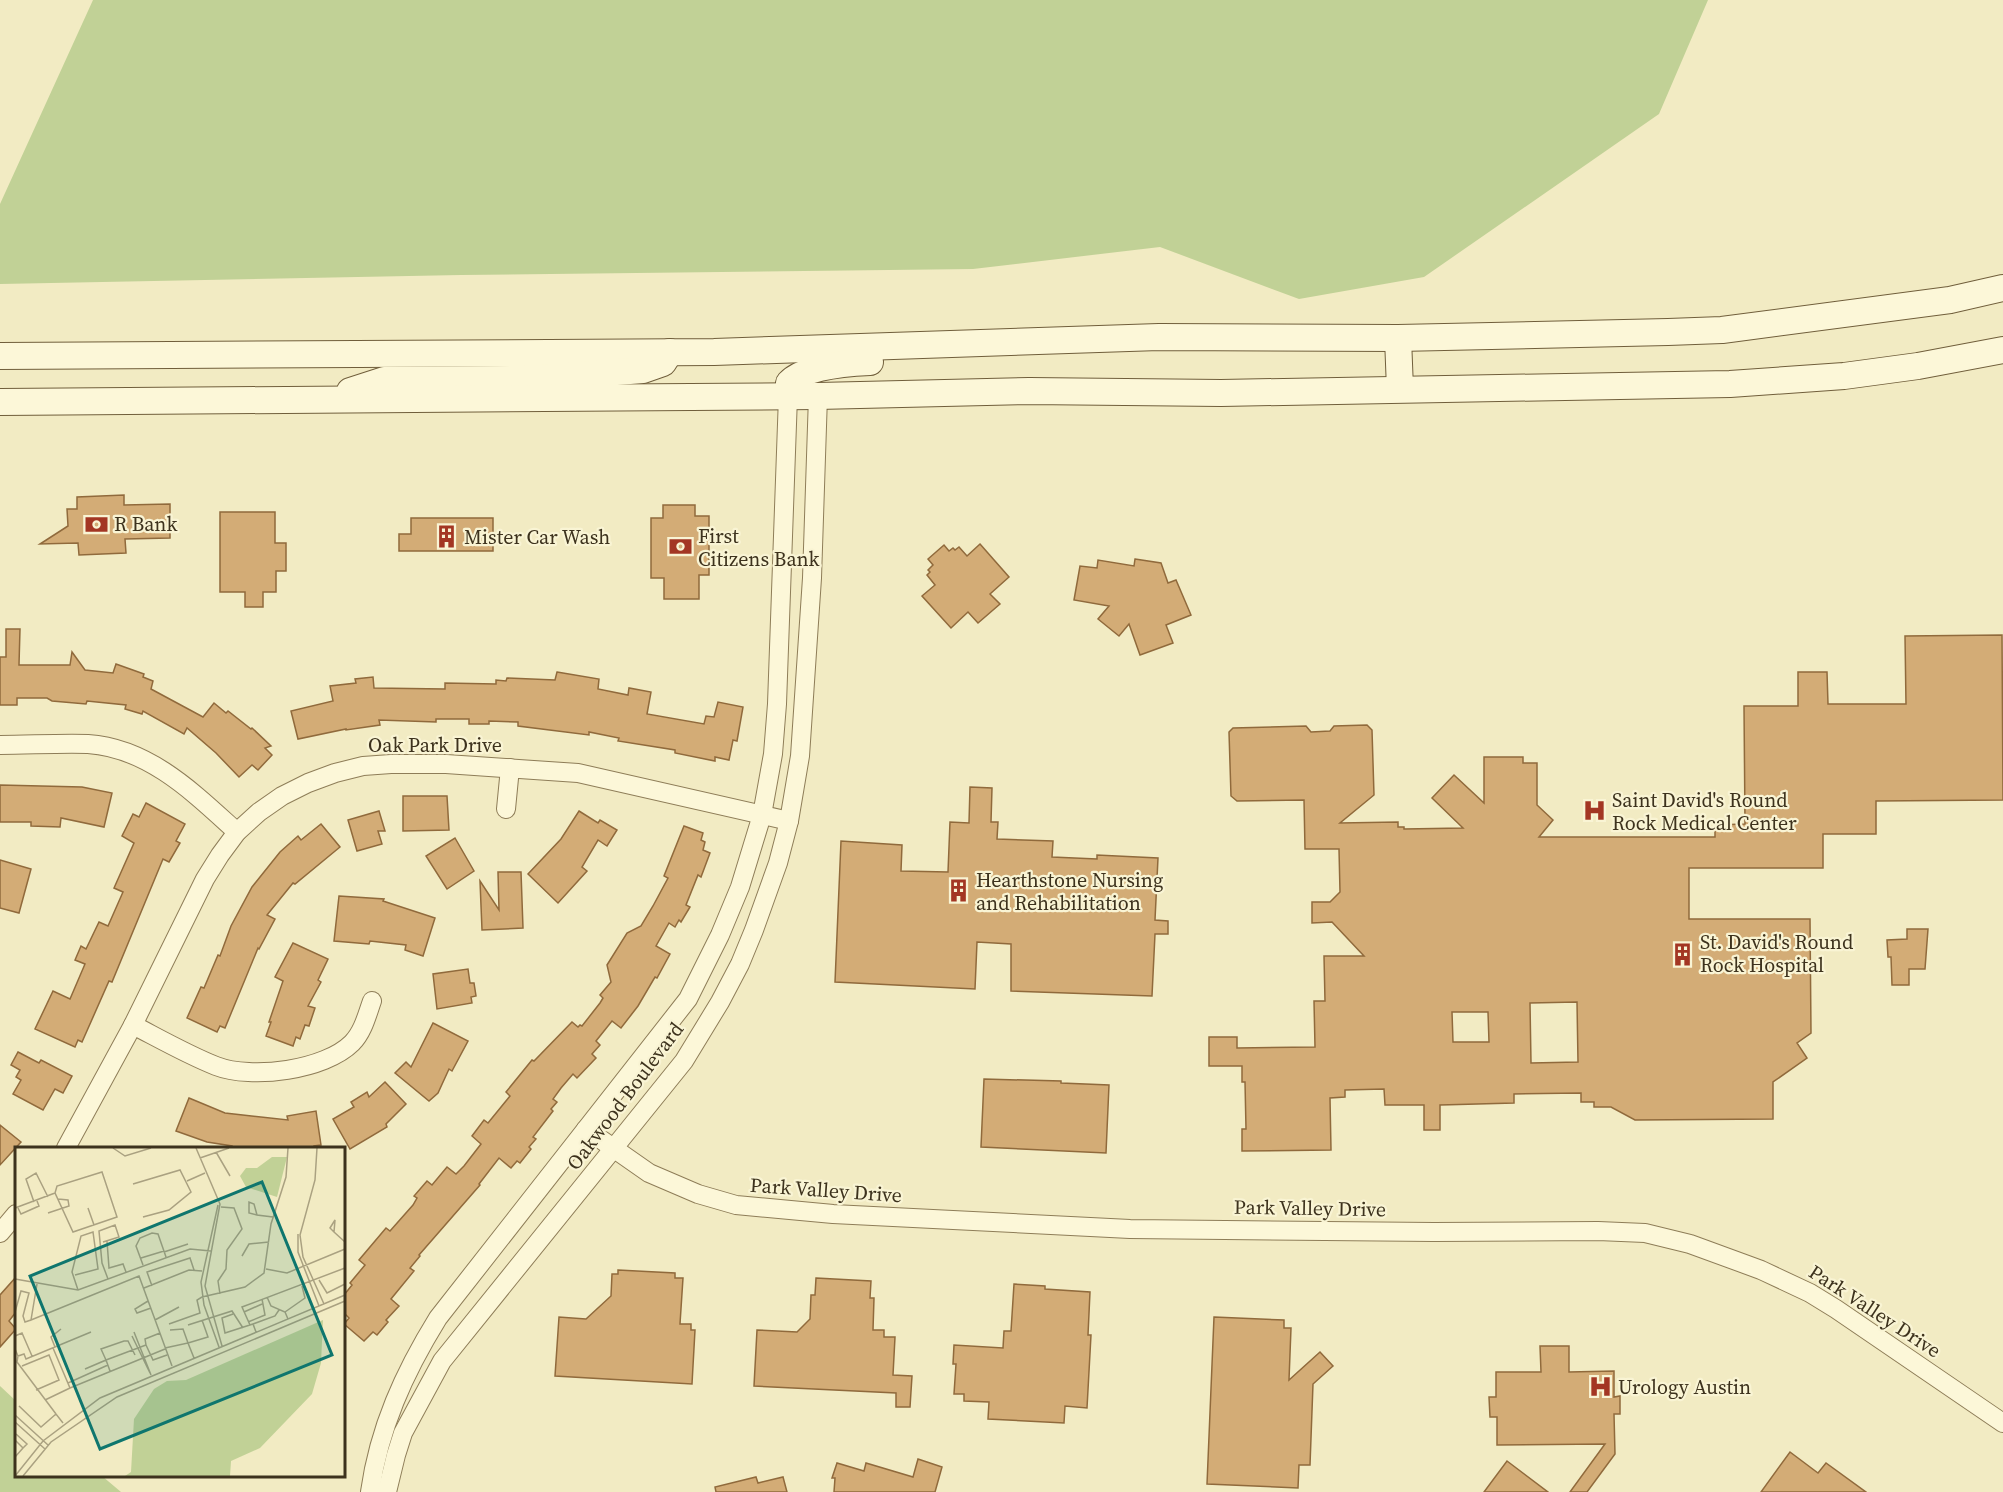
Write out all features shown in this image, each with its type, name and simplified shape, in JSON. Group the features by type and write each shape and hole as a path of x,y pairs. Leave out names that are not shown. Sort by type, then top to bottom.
{"main road":[{"path":"0,356 670,352 1159,337 1398,338 1722,330 1950,300 2003,288"},
{"path":"788,396 789,383 794,378 830,366 860,362 1089,357 1129,354 1159,337"},
{"path":"1398,338 1400,389"},
{"path":"0,402 818,396 1029,390 1221,393 1730,384 1844,376 1918,366 2003,350"},
{"path":"324,399 384,380 524,379 643,370 663,363 670,352"}],"street":[{"name":"Oakwood Boulevard","path":"370,1492 383,1428 416,1354 438,1318 688,999 736,897 762,815 773,754 777,704 788,396"},
{"name":"Oakwood Boulevard","path":"387,1492 404,1433 442,1361 684,1061 740,964 761,912 778,863 789,821 800,756 812,578 818,396"},
{"path":"0,745 89,744 125,752 173,776 237,832"},
{"name":"Oak Park Drive","path":"67,1147 133,1025 206,879 237,832 259,812 282,796 308,783 344,770 391,764 446,764 578,773 789,821"},
{"path":"506,809 510,768"},
{"path":"133,1025 216,1066 250,1072 285,1071 308,1066 344,1050 362,1029 372,1001"},
{"name":"Park Valley Drive","path":"586,1129 649,1173 698,1194 736,1205 832,1214 1130,1229 1645,1233 1690,1244 1761,1270 1810,1293 2003,1423"},
{"path":"0,1233 15,1215"}],"green space":[{"path":"93,0 1708,0 1659,114 1424,277 1299,299 1160,247 973,269 461,275 0,284 0,204"},
{"path":"0,1386 15,1400 15,1477 103,1477 121,1492 0,1492"}],"building":[{"name":"R Bank","path":"124,495 124,505 170,504 170,538 125,539 126,553 79,555 78,543 40,544 68,526 67,509 77,509 77,497"},
{"name":"First Citizens Bank","path":"663,505 695,505 695,516 709,516 709,575 699,575 699,599 664,599 664,578 651,578 651,518 663,518"},
{"path":"220,512 275,512 275,543 286,543 286,571 276,571 276,592 263,592 263,607 245,607 245,592 220,592"},
{"name":"Mister Car Wash","path":"411,518 493,518 493,551 399,551 399,534 411,534"},
{"path":"980,544 1009,577 990,594 1000,604 978,623 968,612 951,628 922,596 935,585 927,575 933,565 928,559 944,545 949,551 959,547 967,556"},
{"path":"1135,559 1161,563 1168,583 1176,580 1191,615 1166,625 1173,643 1140,655 1129,624 1119,636 1098,619 1109,606 1074,600 1080,566 1097,568 1098,560 1134,566"},
{"path":"6,629 20,629 19,665 70,665 72,652 85,670 113,673 116,664 144,674 143,677 153,681 151,689 203,717 214,703 226,713 228,711 252,728 271,746 265,748 272,755 258,770 252,765 239,777 187,728 184,734 143,711 142,714 125,709 126,705 87,701 86,704 52,701 47,698 17,698 17,705 0,705 0,657 6,657"},
{"name":"St. David's Round Rock Hospital","path":"2002,635 2003,800 1876,801 1876,834 1823,834 1823,868 1689,868 1689,919 1810,919 1811,1033 1797,1043 1807,1058 1773,1082 1773,1119 1635,1120 1611,1107 1594,1107 1594,1102 1581,1102 1581,1093 1514,1094 1514,1103 1440,1105 1440,1130 1424,1130 1424,1105 1385,1105 1384,1089 1345,1090 1345,1097 1330,1098 1331,1150 1242,1151 1242,1129 1246,1129 1245,1082 1242,1082 1242,1066 1209,1066 1209,1037 1237,1037 1237,1048 1315,1047 1314,1001 1325,1001 1324,956 1364,956 1332,922 1312,923 1312,902 1330,902 1340,892 1339,849 1305,849 1304,800 1237,801 1231,796 1229,732 1233,728 1306,726 1311,732 1330,731 1334,726 1367,725 1372,730 1374,795 1340,823 1398,822 1398,827 1404,827 1404,829 1463,828 1432,798 1454,775 1484,803 1484,757 1523,757 1523,763 1537,763 1537,805 1553,820 1539,837 1715,837 1715,825 1745,824 1744,706 1798,706 1798,672 1827,672 1828,704 1906,704 1905,636","holes":["1577,1002 1578,1062 1531,1063 1530,1003","1452,1012 1488,1012 1489,1042 1453,1042"]},
{"path":"557,672 599,679 598,689 628,695 629,688 651,692 647,714 704,724 706,716 714,717 718,702 743,707 737,741 733,740 729,760 715,757 715,761 675,753 675,750 618,741 619,738 589,732 589,735 518,726 518,722 489,721 489,724 469,724 469,719 436,719 436,722 379,720 380,725 298,739 291,711 333,701 330,686 356,683 355,679 373,677 374,688 445,689 445,683 496,684 496,680 506,681 507,678 555,680"},
{"path":"0,785 82,787 112,793 104,827 61,818 60,827 31,826 31,822 0,822"},
{"name":"Hearthstone Nursing and Rehabilitation","path":"970,787 992,788 991,822 998,822 997,839 1053,841 1052,857 1097,859 1097,855 1158,858 1155,920 1168,921 1168,934 1155,934 1152,996 1011,991 1011,944 977,942 975,989 835,982 841,841 902,845 901,871 948,872 950,822 969,823"},
{"path":"403,796 447,796 449,830 403,831"},
{"path":"146,803 185,824 176,841 180,843 169,862 163,859 112,982 109,981 82,1042 78,1040 75,1047 35,1029 53,991 70,999 85,964 75,960 81,946 86,949 99,922 108,926 123,892 114,888 134,843 122,836 133,814 139,817"},
{"path":"379,811 385,831 378,831 382,844 357,851 348,820"},
{"path":"579,811 598,823 600,820 617,830 607,846 598,840 582,867 587,871 558,903 528,874 561,839"},
{"path":"321,824 340,847 295,884 293,883 267,915 275,919 258,948 225,1028 220,1026 217,1032 187,1018 201,987 204,988 218,955 220,956 231,926 252,887 280,852 298,836 301,840"},
{"path":"684,826 703,833 701,840 705,842 703,850 710,853 701,877 698,875 686,905 690,907 675,927 669,923 656,946 670,954 657,978 655,977 638,1006 621,1028 612,1021 596,1041 600,1045 592,1054 596,1058 577,1078 573,1074 561,1088 553,1099 557,1102 551,1109 553,1111 533,1137 536,1139 529,1147 531,1149 520,1163 517,1161 511,1168 499,1158 480,1185 419,1255 410,1268 414,1271 391,1299 399,1306 386,1320 388,1322 377,1335 373,1332 364,1341 345,1325 349,1318 345,1314 345,1294 352,1285 350,1283 365,1265 359,1260 386,1228 390,1231 413,1205 417,1198 414,1196 427,1181 432,1185 447,1167 456,1174 464,1166 481,1144 472,1136 484,1120 488,1123 510,1096 506,1092 532,1060 534,1061 572,1022 578,1027 582,1026 600,1003 603,998 600,995 611,982 607,965 627,933 641,926 668,878 664,876"},
{"path":"455,838 474,871 447,889 426,856"},
{"path":"0,860 31,869 19,913 0,908"},
{"path":"498,872 521,872 523,928 482,930 480,881 499,910"},
{"path":"339,896 384,899 383,901 435,918 423,956 405,950 406,945 370,941 369,944 334,941"},
{"path":"1907,929 1928,929 1925,969 1909,969 1909,985 1892,985 1891,957 1888,957 1887,940 1907,939"},
{"path":"293,943 328,959 318,980 321,982 308,1006 315,1008 309,1026 305,1025 300,1039 296,1037 293,1046 266,1036 283,981 275,977"},
{"path":"468,969 470,983 474,983 476,996 471,997 472,1003 437,1009 433,974"},
{"path":"433,1023 468,1041 452,1071 449,1069 438,1093 429,1101 395,1073 406,1062 411,1067"},
{"path":"18,1052 39,1063 41,1060 72,1076 63,1093 55,1089 43,1110 13,1094 21,1080 16,1077 20,1070 11,1065"},
{"path":"984,1079 1109,1085 1106,1153 981,1147"},
{"path":"385,1082 406,1104 386,1124 387,1127 350,1149 333,1119 354,1107 351,1102 367,1092 369,1097"},
{"path":"189,1098 225,1113 288,1120 287,1116 316,1111 321,1145 314,1147 232,1147 207,1142 176,1131"},
{"path":"0,1125 21,1142 0,1165"},
{"path":"618,1270 675,1273 675,1278 683,1278 680,1324 691,1324 691,1330 695,1330 692,1384 555,1376 559,1317 586,1319 611,1296 612,1274 618,1274"},
{"path":"15,1278 15,1313 9,1321 15,1330 0,1347 0,1295"},
{"path":"816,1278 871,1281 870,1298 874,1298 873,1330 884,1330 884,1337 895,1337 893,1375 912,1376 910,1407 896,1407 896,1393 754,1386 757,1330 797,1332 810,1319 811,1295 815,1295"},
{"path":"1014,1284 1090,1292 1088,1335 1091,1335 1087,1408 1065,1406 1064,1423 988,1419 989,1402 964,1401 964,1394 954,1394 956,1364 953,1364 954,1345 1003,1348 1004,1331 1011,1331"},
{"path":"1214,1317 1284,1320 1284,1328 1291,1328 1289,1380 1320,1352 1333,1366 1313,1384 1310,1465 1299,1465 1298,1488 1207,1484"},
{"path":"1540,1346 1569,1346 1569,1372 1614,1371 1614,1397 1620,1396 1620,1414 1614,1414 1615,1454 1587,1492 1570,1492 1605,1444 1497,1445 1497,1417 1490,1417 1489,1397 1496,1397 1496,1372 1541,1372"},
{"path":"1790,1452 1818,1473 1826,1463 1866,1492 1761,1492"},
{"path":"918,1459 942,1467 935,1492 834,1492 835,1478 832,1478 837,1463 864,1471 866,1463 913,1477"},
{"path":"1507,1461 1548,1492 1484,1492"},
{"path":"756,1477 758,1483 783,1477 787,1492 716,1492 715,1487"}],"place":[{"name":"R Bank","path":"96,524"},
{"name":"Mister Car Wash","path":"446,537"},
{"name":"First Citizens Bank","path":"680,547"},
{"name":"Saint David's Round Rock Medical Center","path":"1594,811"},
{"name":"Hearthstone Nursing and Rehabilitation","path":"958,891"},
{"name":"St. David's Round Rock Hospital","path":"1682,954"},
{"name":"Urology Austin","path":"1600,1387"}]}
